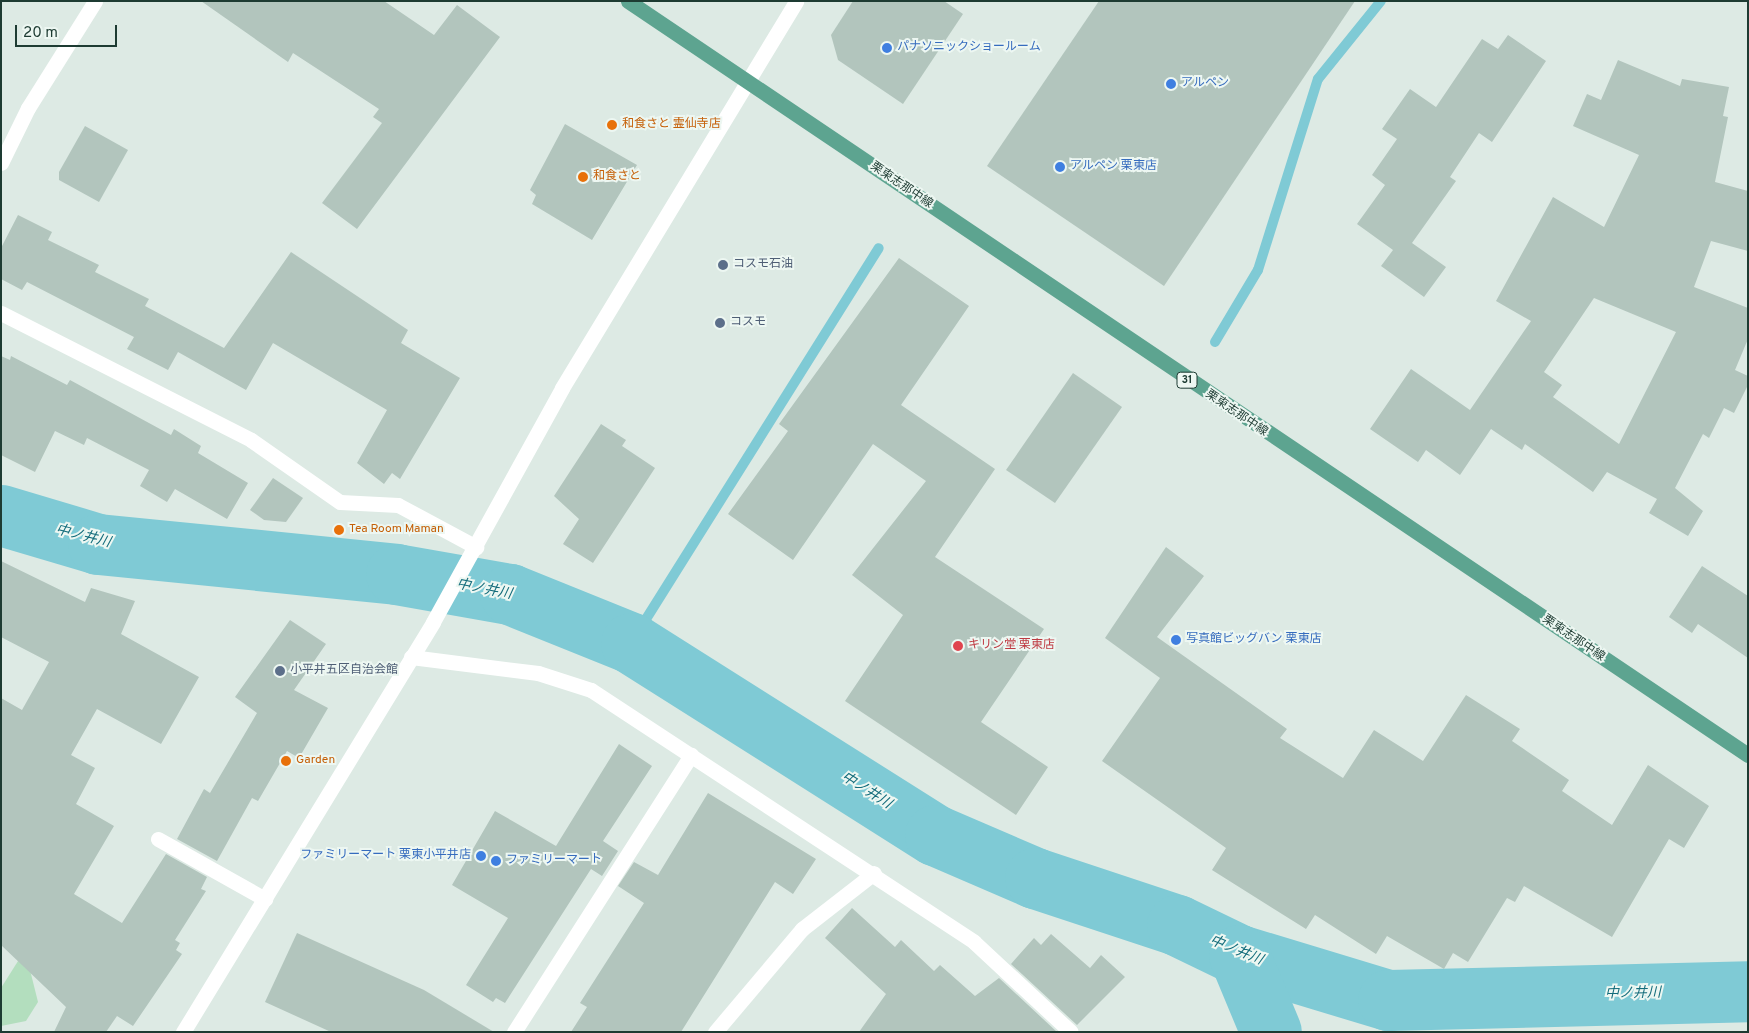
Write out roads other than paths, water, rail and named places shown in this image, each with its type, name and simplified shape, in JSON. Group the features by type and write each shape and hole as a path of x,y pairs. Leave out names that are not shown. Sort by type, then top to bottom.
{"main road":[{"name":"栗東志那中線","path":"628,1 1748,755"}],"street":[{"path":"1,163 28,108 95,1"},
{"path":"183,1032 433,622 562,388 746,80 796,1"},
{"path":"1,313 251,440 340,502 398,505 474,550"},
{"path":"411,658 538,673 591,690 874,873 974,942 1071,1032"},
{"path":"514,1032 691,755"},
{"path":"158,839 265,899"},
{"path":"715,1032 802,929 874,873"}],"waterway":[{"path":"1215,342 1258,270 1318,79 1381,1"},
{"path":"631,643 879,248"},
{"name":"中ノ井川","path":"1,515 98,544 396,574 510,594 631,643 935,835 1035,878 1177,925 1239,955 1388,1000 1748,991"},
{"path":"1239,955 1271,1032"}],"place":[{"name":"パナソニックショールーム","path":"887,48"},
{"name":"アルペン","path":"1171,84"},
{"name":"和食さと 霊仙寺店","path":"612,125"},
{"name":"アルペン 栗東店","path":"1060,167"},
{"name":"和食さと","path":"583,177"},
{"name":"コスモ石油","path":"723,265"},
{"name":"コスモ","path":"720,323"},
{"name":"Tea Room Maman","path":"339,530"},
{"name":"写真館ビッグバン 栗東店","path":"1176,640"},
{"name":"キリン堂 栗東店","path":"958,646"},
{"name":"小平井五区自治会館","path":"280,671"},
{"name":"Garden","path":"286,761"},
{"name":"ファミリーマート 栗東小平井店","path":"481,856"},
{"name":"ファミリーマート","path":"496,861"}]}
